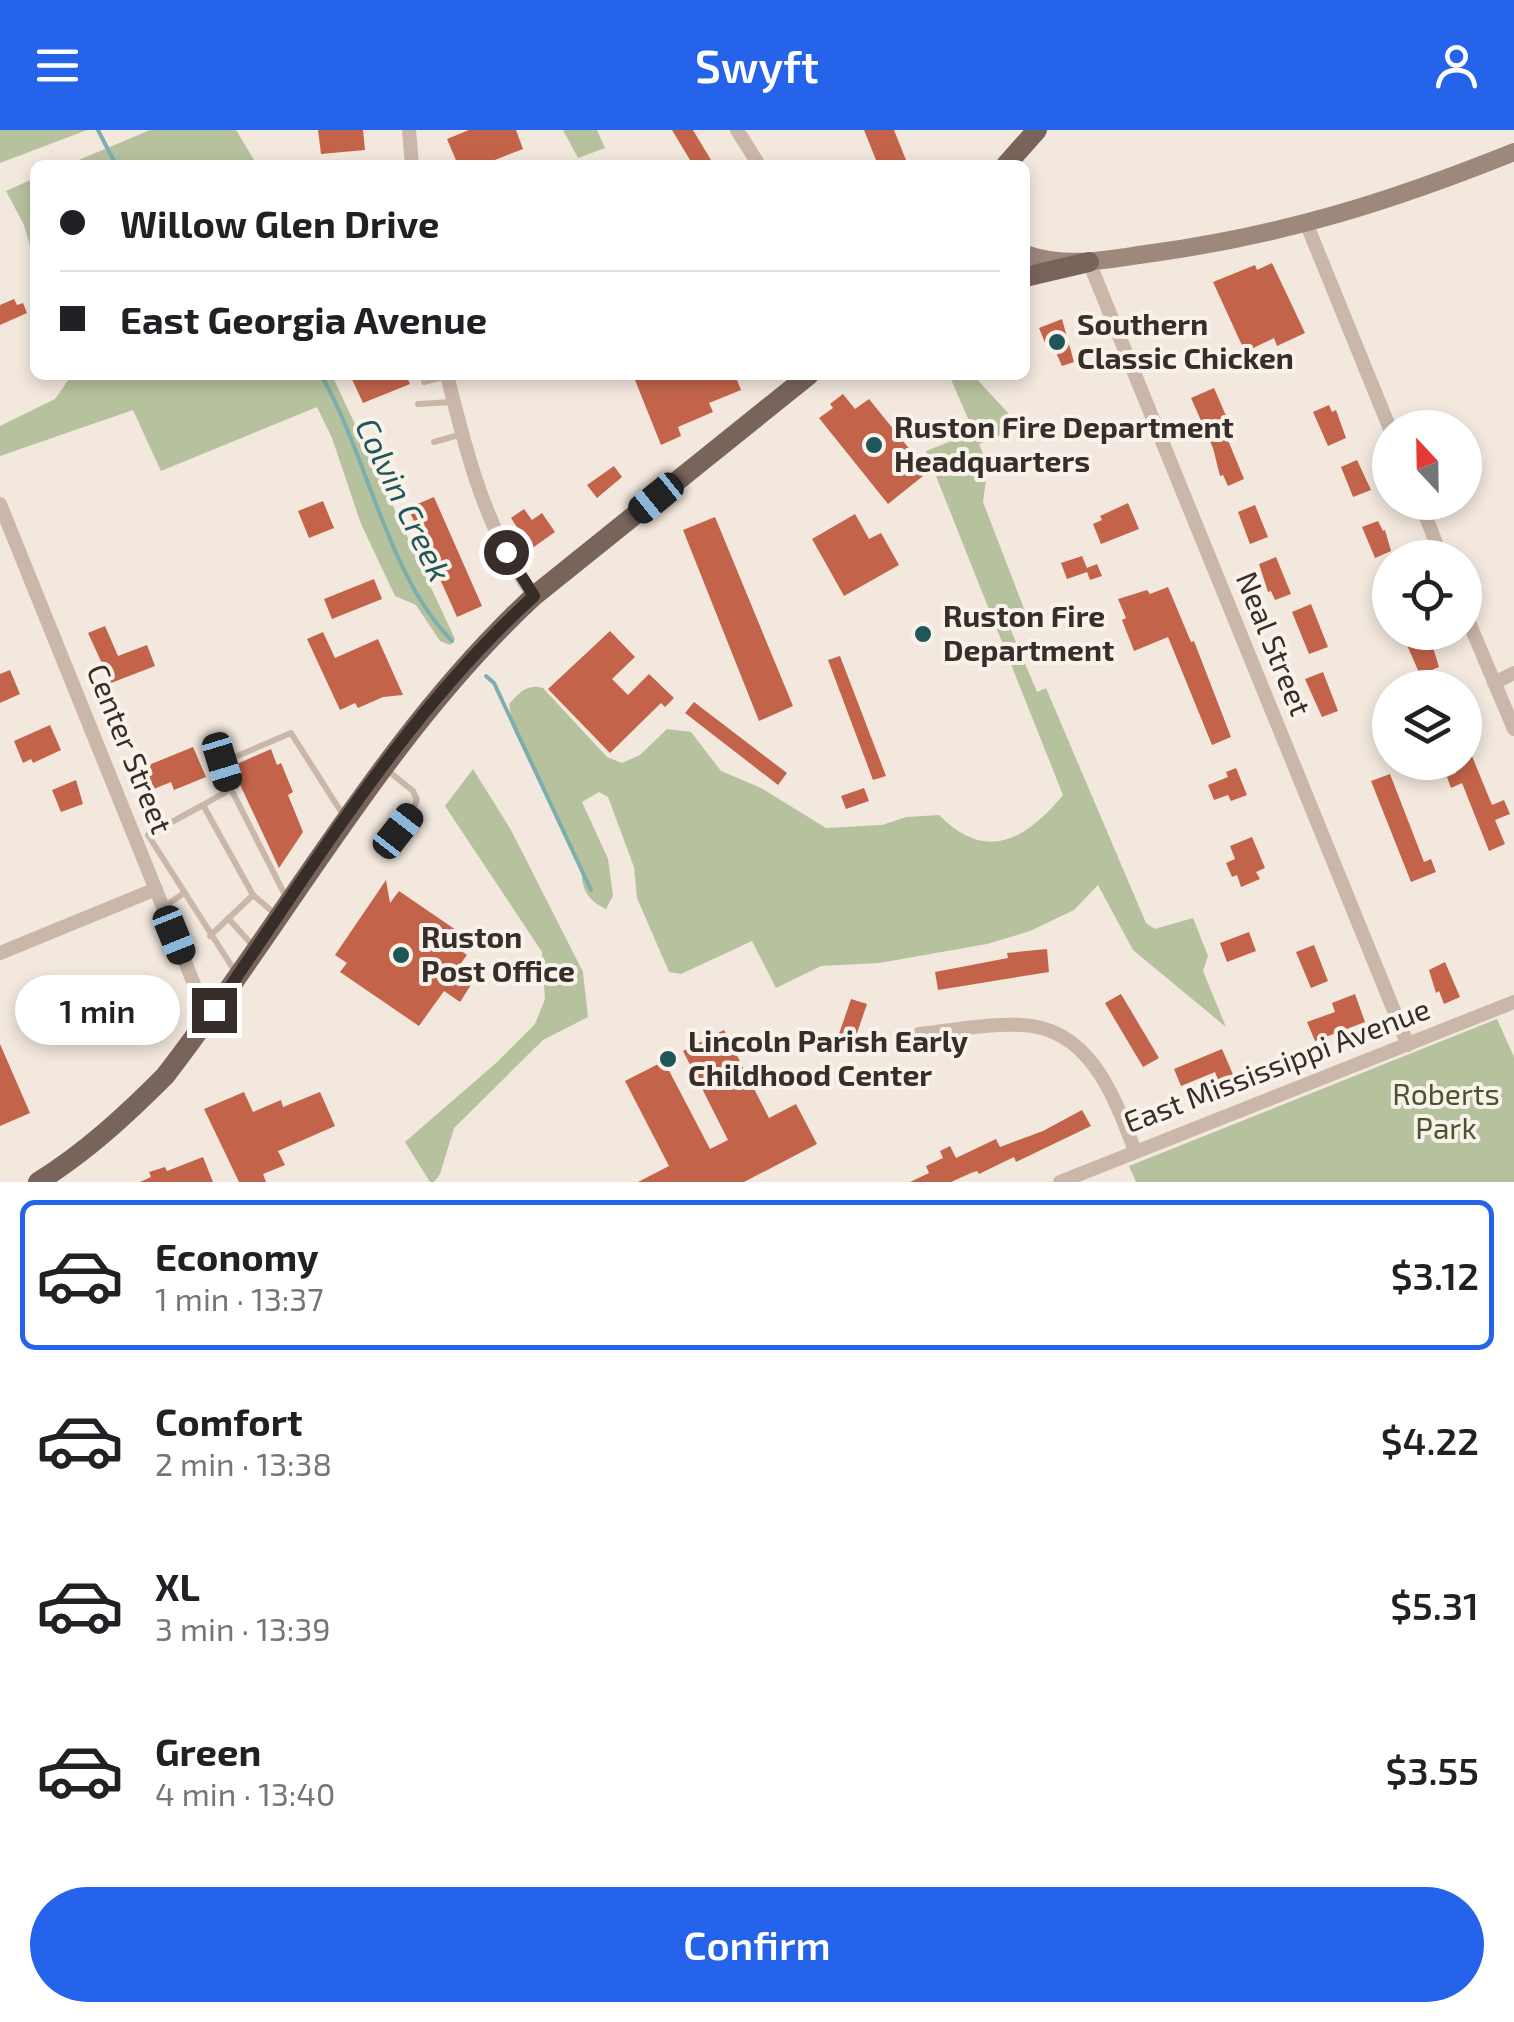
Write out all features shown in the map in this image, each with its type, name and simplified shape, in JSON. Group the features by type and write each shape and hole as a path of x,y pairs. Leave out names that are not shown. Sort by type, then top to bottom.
{"main road":[{"path":"1010,160 1037,130"},
{"path":"1030,276 1089,262 1236,242 1307,225 1408,193 1514,152"},
{"path":"1030,256 1053,263 1089,262"},
{"path":"42,1180 122,1120 164,1076 422,714 457,673 534,596 803,380"}],"street":[{"path":"409,130 412,160"},
{"path":"737,130 756,160"},
{"path":"1307,225 1382,410"},
{"name":"Neal Street","path":"1089,262 1408,1045"},
{"path":"448,380 462,434 506,552 534,596"},
{"name":"Center Street","path":"0,504 196,990 214,1010"},
{"path":"1480,650 1514,729"},
{"path":"1494,683 1514,673"},
{"path":"0,953 156,889"},
{"name":"East Mississippi Avenue","path":"1060,1182 1514,1002"},
{"path":"919,1034 1020,1024 1060,1037 1085,1054 1105,1081 1135,1151"}],"lane":[{"path":"424,382 432,380"},
{"path":"418,404 454,402"},
{"path":"434,442 462,434"},
{"path":"284,909 278,885 222,762 291,732 346,820"},
{"path":"384,767 413,791 417,800 412,813 384,849"},
{"path":"231,789 148,835 238,976"},
{"path":"203,805 254,895 284,909"},
{"path":"163,908 184,893"},
{"path":"210,936 254,895"},
{"path":"228,918 256,949"}],"green space":[{"path":"0,130 87,130 0,163"},
{"path":"150,130 236,130 254,160 79,160"},
{"path":"563,130 597,130 605,148 578,158"},
{"path":"30,180 30,246 24,225 6,191"},
{"path":"68,380 334,380 455,639 450,645 440,641 416,605 395,596 361,524 332,438 317,407 161,471 133,410 0,456 0,426 55,399"},
{"path":"951,380 978,380 1009,414 1015,429 979,444 988,466 983,502 1028,619 1010,628 1037,692 1046,688 1146,923 1155,929 1193,918 1208,956 1203,971 1226,1027 1133,950 1098,885 1074,910 1030,931 987,944 879,963 821,966 776,988 752,941 681,974 669,972 637,898 634,867 608,797 599,792 582,802 608,859 613,896 606,909 586,893 582,868 514,731 509,704 524,690 543,688 607,757 622,763 640,755 667,729 691,732 721,771 761,788 826,828 882,825 907,817 939,815 956,830 989,842 1020,834 1063,795 926,451 974,432"},
{"path":"473,769 511,830 583,972 588,1017 543,1040 454,1128 440,1174 430,1182 405,1142 535,1024 545,999 542,952 445,806"},
{"name":"Roberts Park","path":"1497,1019 1514,1057 1514,1182 1136,1182 1129,1166"}],"building":[{"path":"318,130 363,130 365,150 321,154"},
{"path":"469,130 516,130 523,149 495,160 456,160 447,139"},
{"path":"672,130 693,130 711,160 690,160"},
{"path":"864,130 894,130 906,160 876,160"},
{"path":"1272,263 1305,333 1277,346 1274,338 1245,352 1213,282 1255,265 1257,270"},
{"path":"14,299 17,305 23,303 27,313 0,325 0,305"},
{"name":"Southern Classic Chicken","path":"1062,319 1074,362 1062,366 1054,348 1048,350 1039,328"},
{"path":"352,380 408,380 410,384 363,403"},
{"path":"635,380 737,380 741,390 709,403 713,412 678,427 681,436 661,445"},
{"path":"1214,388 1230,425 1223,428 1244,479 1228,486 1220,476 1213,448 1191,398"},
{"name":"Ruston Fire Department Headquarters","path":"843,394 855,409 869,399 928,472 888,504 819,418"},
{"path":"1329,405 1332,412 1336,410 1346,438 1328,446 1313,412"},
{"path":"1357,460 1371,490 1353,497 1341,467"},
{"path":"614,466 622,477 597,498 587,485"},
{"path":"434,497 482,606 457,617 408,508"},
{"path":"323,501 334,528 309,538 298,511"},
{"path":"1128,503 1139,529 1101,544 1093,524 1102,520 1100,516"},
{"path":"1255,505 1268,537 1250,544 1238,512"},
{"path":"524,509 532,520 542,513 555,532 531,549 511,518"},
{"path":"855,514 869,539 881,533 899,565 844,596 812,539"},
{"path":"715,517 793,706 759,721 683,530"},
{"path":"1378,521 1388,540 1372,540 1372,551 1362,527"},
{"path":"1082,556 1087,568 1097,564 1102,576 1090,580 1087,572 1067,579 1061,563"},
{"path":"1276,557 1291,594 1275,600 1268,592 1259,564"},
{"path":"374,579 382,599 332,619 324,599"},
{"path":"1168,587 1191,642 1194,641 1231,737 1212,745 1168,637 1134,651 1122,620 1126,618 1118,599"},
{"path":"1311,604 1328,647 1309,654 1292,612"},
{"path":"105,626 118,656 147,645 155,666 111,683 88,633"},
{"path":"610,631 635,657 612,679 628,695 649,674 674,698 665,707 661,703 610,753 548,689"},
{"path":"323,632 335,658 378,639 403,695 383,697 358,708 355,703 340,710 307,639"},
{"path":"1409,650 1434,650 1439,667 1418,670"},
{"path":"840,656 886,776 873,780 828,660"},
{"path":"10,670 20,694 0,703 0,674"},
{"path":"1323,672 1338,711 1322,717 1305,679"},
{"path":"694,702 787,773 778,785 685,713"},
{"path":"50,725 61,750 33,763 31,759 23,763 14,741"},
{"path":"193,747 206,777 174,790 171,782 144,793 134,771"},
{"path":"271,749 293,792 288,795 303,832 279,868 236,776 241,775 237,764"},
{"path":"1236,768 1247,795 1231,801 1228,795 1214,800 1208,785 1228,777 1226,772"},
{"path":"76,780 83,804 61,812 52,790"},
{"path":"1392,780 1424,862 1431,859 1436,872 1411,882 1371,781"},
{"path":"1448,780 1482,780 1492,805 1504,800 1510,814 1495,820 1505,844 1489,851 1462,783 1451,788"},
{"path":"864,788 869,801 846,809 841,796"},
{"path":"1252,837 1265,868 1256,872 1260,879 1241,887 1226,863 1235,859 1230,846"},
{"name":"Ruston Post Office","path":"386,880 390,903 399,891 456,930 448,942 467,955 461,963 478,974 460,1002 444,991 419,1026 340,972 347,963 335,955"},
{"path":"1249,932 1256,951 1227,962 1220,943"},
{"path":"1314,945 1328,981 1311,988 1296,952"},
{"path":"1047,949 1049,972 938,990 935,972 1008,958 1007,953"},
{"path":"1445,962 1460,997 1444,1004 1429,970"},
{"path":"1121,994 1159,1058 1143,1067 1105,1003"},
{"path":"1355,994 1365,1022 1315,1041 1307,1022 1335,1012 1332,1003"},
{"path":"851,999 867,1004 855,1039 839,1034"},
{"path":"724,1030 769,1118 796,1104 817,1144 744,1182 638,1182 669,1166 625,1081 664,1061 710,1149 728,1140 683,1051"},
{"path":"0,1044 30,1113 0,1126"},
{"path":"1222,1049 1238,1086 1223,1092 1215,1072 1181,1086 1174,1069"},
{"path":"244,1092 253,1112 281,1100 283,1107 320,1092 335,1126 278,1151 285,1165 263,1174 266,1182 239,1182 204,1109"},
{"path":"1082,1110 1091,1126 1016,1162 1014,1157 951,1182 910,1182 929,1173 926,1166 943,1158 940,1151 950,1146 956,1158 996,1139 1000,1147 1043,1131"},
{"path":"203,1157 213,1182 140,1182 151,1177 149,1172 165,1167 167,1171"}],"waterway":[{"name":"Colvin Creek","path":"98,130 113,160"},
{"name":"Colvin Creek","path":"324,380 410,582 452,641"},
{"name":"Colvin Creek","path":"486,676 494,683 591,890"}],"place":[{"name":"Southern Classic Chicken","path":"1057,342"},
{"name":"Ruston Fire Department Headquarters","path":"874,445"},
{"name":"Ruston Fire Department","path":"923,634"},
{"name":"Ruston Post Office","path":"401,955"},
{"name":"Lincoln Parish Early Childhood Center","path":"668,1059"}],"route":[{"path":"214,1010 422,714 496,631 534,596 506,552"}]}
